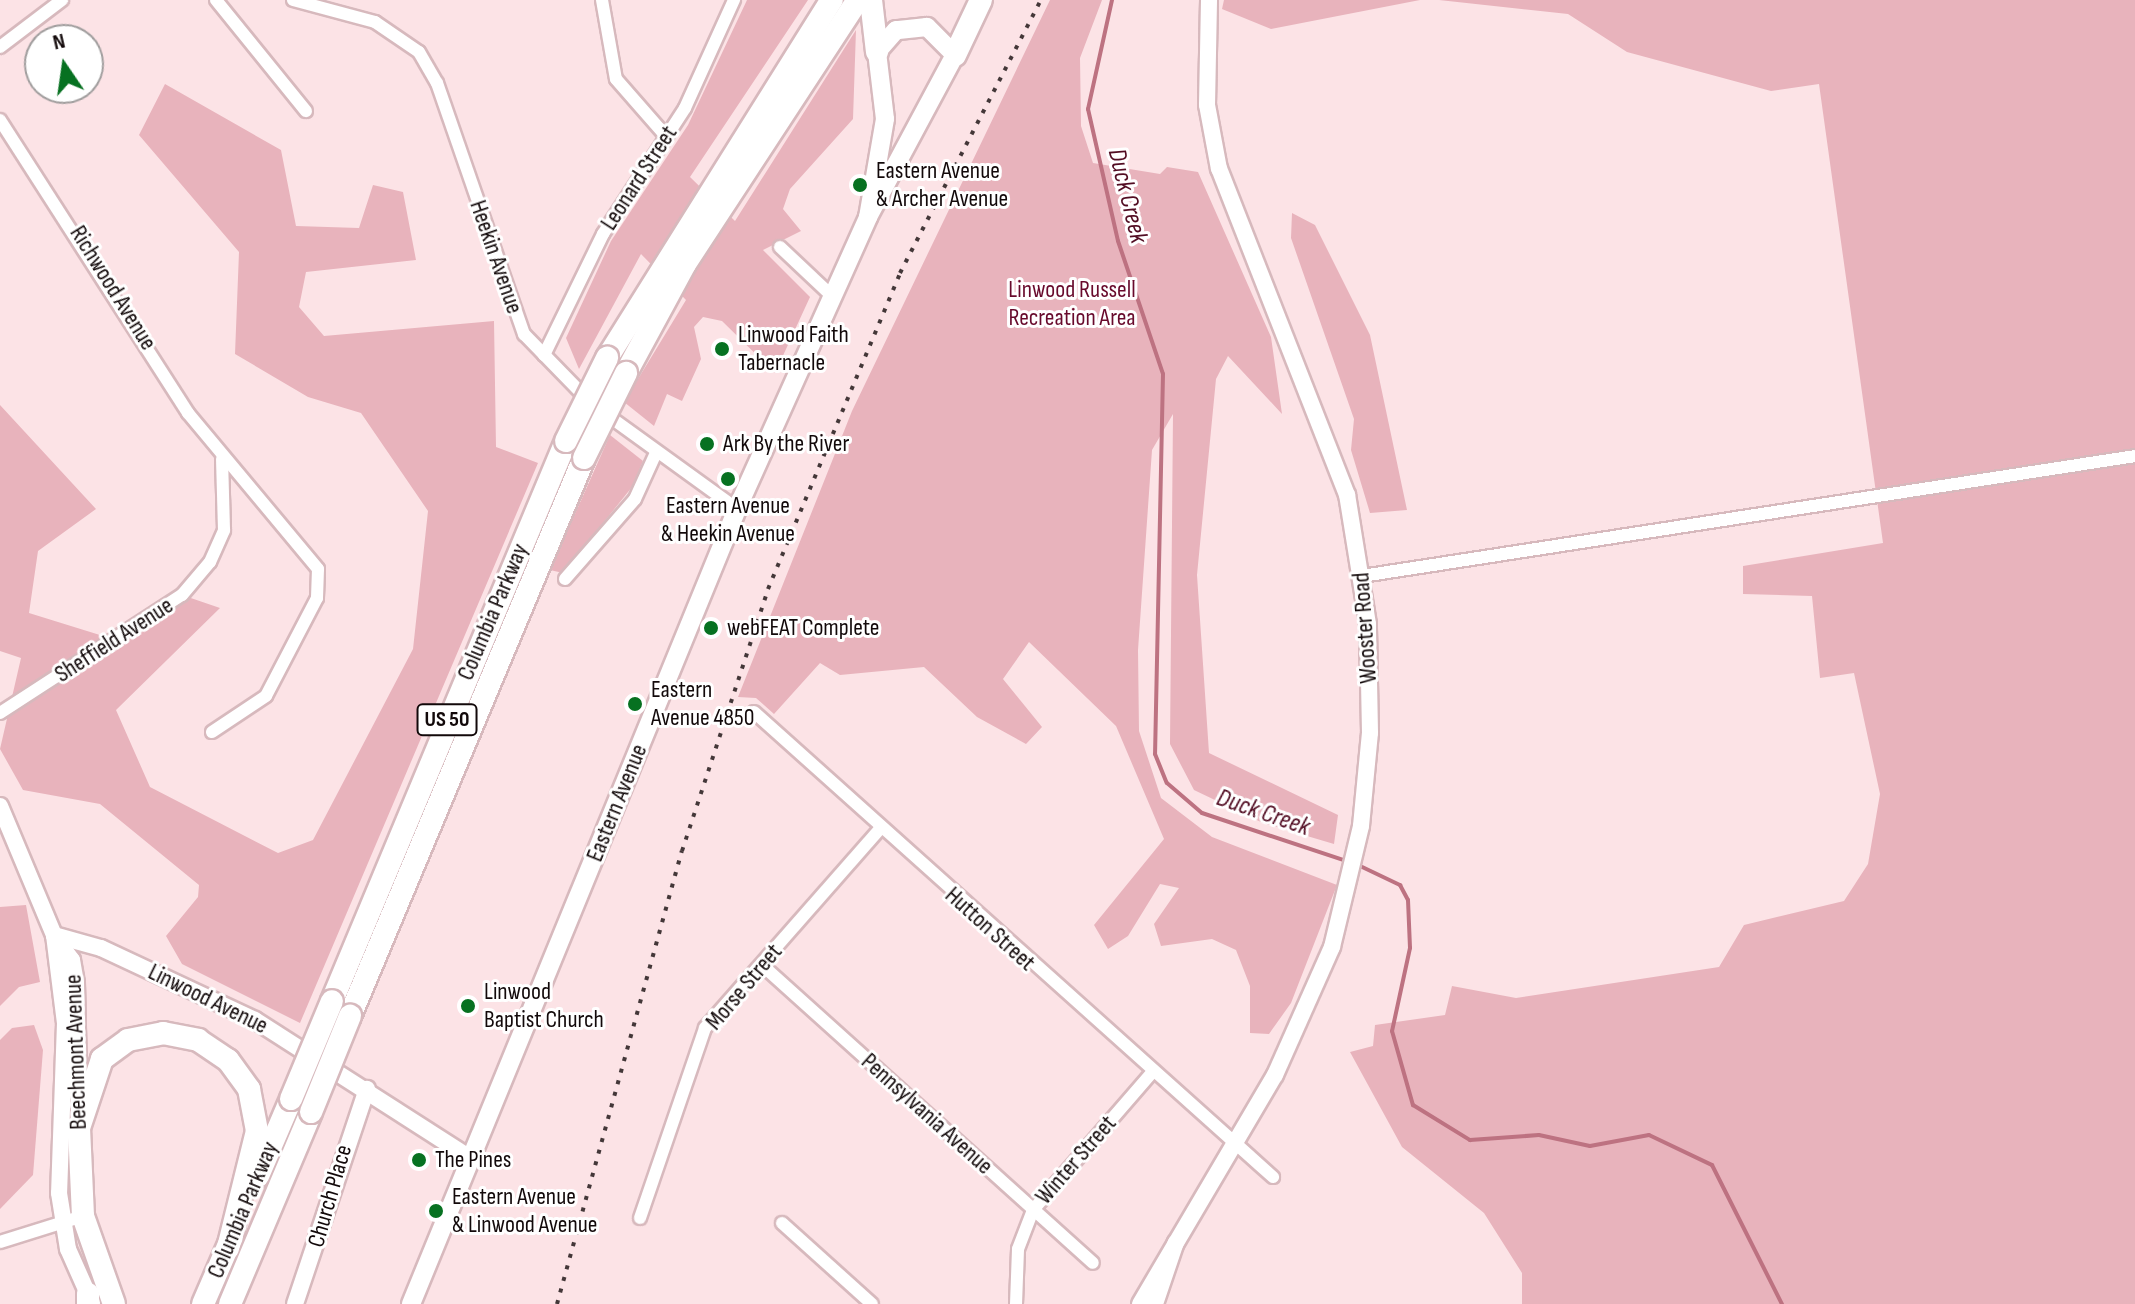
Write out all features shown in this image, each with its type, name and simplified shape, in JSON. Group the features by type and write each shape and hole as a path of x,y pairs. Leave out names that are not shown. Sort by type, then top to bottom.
{"highway":[{"name":"Columbia Parkway","path":"230,1304 584,458 685,264 858,0"},
{"path":"871,0 877,52"},
{"path":"955,55 981,0"},
{"name":"Columbia Parkway","path":"203,1304 566,441 607,358 831,2"},
{"path":"79,1128 102,1059 128,1040 181,1035 228,1060 249,1089 257,1131 228,1248"},
{"name":"Beechmont Avenue","path":"79,1128 72,1218 114,1304"}],"main road":[{"path":"917,24 955,55 868,217 885,119 877,52 896,30 917,24"},
{"name":"Eastern Avenue","path":"411,1304 737,509 868,217"}],"street":[{"path":"0,47 62,0"},
{"path":"216,0 306,111"},
{"name":"Heekin Avenue","path":"293,0 391,29 424,59 516,318 544,355 656,453 737,509"},
{"path":"602,0 616,79 665,135"},
{"name":"Leonard Street","path":"544,355 603,234 665,135 734,0"},
{"name":"Wooster Road","path":"1140,1304 1233,1137 1275,1075 1341,918 1361,826 1370,679 1362,576 1335,454 1219,169 1207,105 1209,0"},
{"name":"Richwood Avenue","path":"0,120 222,459 321,579 266,696 212,732"},
{"path":"780,247 831,295"},
{"path":"565,579 635,499 656,453"},
{"path":"1362,576 2135,456"},
{"name":"Sheffield Avenue","path":"0,713 182,595 210,562 224,530 222,459"},
{"name":"Hutton Street","path":"754,712 879,830 1151,1074 1233,1137"},
{"path":"0,806 54,935"},
{"name":"Morse Street","path":"640,1218 705,1028 879,830"},
{"name":"Linwood Avenue","path":"54,935 101,948 255,1020 367,1089 470,1158"},
{"name":"Beechmont Avenue","path":"54,935 72,960 76,983 79,1128"},
{"name":"Beechmont Avenue","path":"54,935 65,1023 72,1218 90,1301"},
{"name":"Pennsylvania Avenue","path":"762,965 1093,1263"},
{"name":"Winter Street","path":"1016,1304 1018,1249 1033,1210 1151,1074"},
{"name":"Church Place","path":"295,1304 367,1089"},
{"path":"1233,1137 1273,1177"},
{"path":"0,1242 72,1218"},
{"path":"782,1223 872,1304"},
{"name":"Wooster Road","path":"1155,1304 1176,1241"}],"green space":[{"path":"747,0 808,0 690,177 735,221 856,30 853,119 790,189 783,209 801,231 763,250 810,297 775,373 722,321 703,317 694,327 701,359 682,401 667,394 654,426 624,402 686,300 641,254 579,369 566,338 611,241 688,125"},
{"name":"Linwood Russell Recreation Area","path":"1050,0 1102,0 1080,58 1081,126 1093,163 1160,174 1167,167 1198,172 1271,337 1282,414 1228,356 1216,379 1197,575 1209,753 1338,815 1334,844 1263,823 1194,790 1170,744 1173,414 1152,450 1138,650 1139,731 1161,798 1212,837 1337,885 1291,1003 1269,1034 1250,1033 1250,986 1236,950 1212,939 1161,946 1154,924 1179,888 1160,884 1128,936 1108,949 1094,925 1164,839 1116,726 1029,642 1003,679 1042,727 1026,744 977,717 924,667 840,675 820,663 774,714 756,698 738,697 852,411"},
{"path":"1224,0 1420,0 1271,29 1222,9"},
{"path":"1439,0 2135,0 2135,1304 1522,1304 1522,1273 1484,1213 1402,1147 1350,1052 1373,1046 1375,1025 1445,1015 1452,986 1516,998 1719,967 1744,925 1844,901 1868,864 1880,794 1854,673 1820,678 1812,596 1743,594 1743,566 1883,543 1819,84 1771,91 1627,52 1568,14"},
{"path":"165,84 281,150 296,226 359,228 373,185 403,192 416,260 306,272 299,307 324,336 494,321 496,447 538,463 300,1023 182,964 166,936 198,897 199,885 100,804 23,790 0,749 21,658 0,651 0,405 96,509 38,551 29,613 116,640 182,595 220,608 116,710 150,787 278,853 313,840 413,649 428,511 361,413 308,397 235,354 239,252 139,135"},
{"path":"1292,213 1315,225 1370,335 1407,510 1370,513 1351,450 1354,419 1291,238"},
{"path":"610,435 643,461 632,487 563,573 550,570"},
{"path":"26,905 40,982 19,987 0,1006 0,907"},
{"path":"34,1025 43,1050 33,1175 0,1209 0,1040 12,1028"}],"waterway":[{"name":"Duck Creek","path":"1112,0 1088,109 1118,241 1163,374 1155,754 1167,783 1202,813 1349,862"},
{"name":"Duck Creek","path":"1358,865 1400,885 1408,900 1410,948 1392,1031 1413,1105 1470,1140 1539,1135 1590,1146 1649,1135 1712,1165 1782,1304"}],"railway":[{"path":"557,1304 682,851 768,589 900,273 1041,0"}],"place":[{"name":"Eastern Avenue & Archer Avenue","path":"860,185"},
{"name":"Linwood Faith Tabernacle","path":"722,349"},
{"name":"Ark By the River","path":"707,444"},
{"name":"Eastern Avenue & Heekin Avenue","path":"728,479"},
{"name":"webFEAT Complete","path":"711,628"},
{"name":"Eastern Avenue 4850","path":"635,704"},
{"name":"Linwood Baptist Church","path":"468,1006"},
{"name":"The Pines","path":"419,1160"},
{"name":"Eastern Avenue & Linwood Avenue","path":"436,1211"}]}
